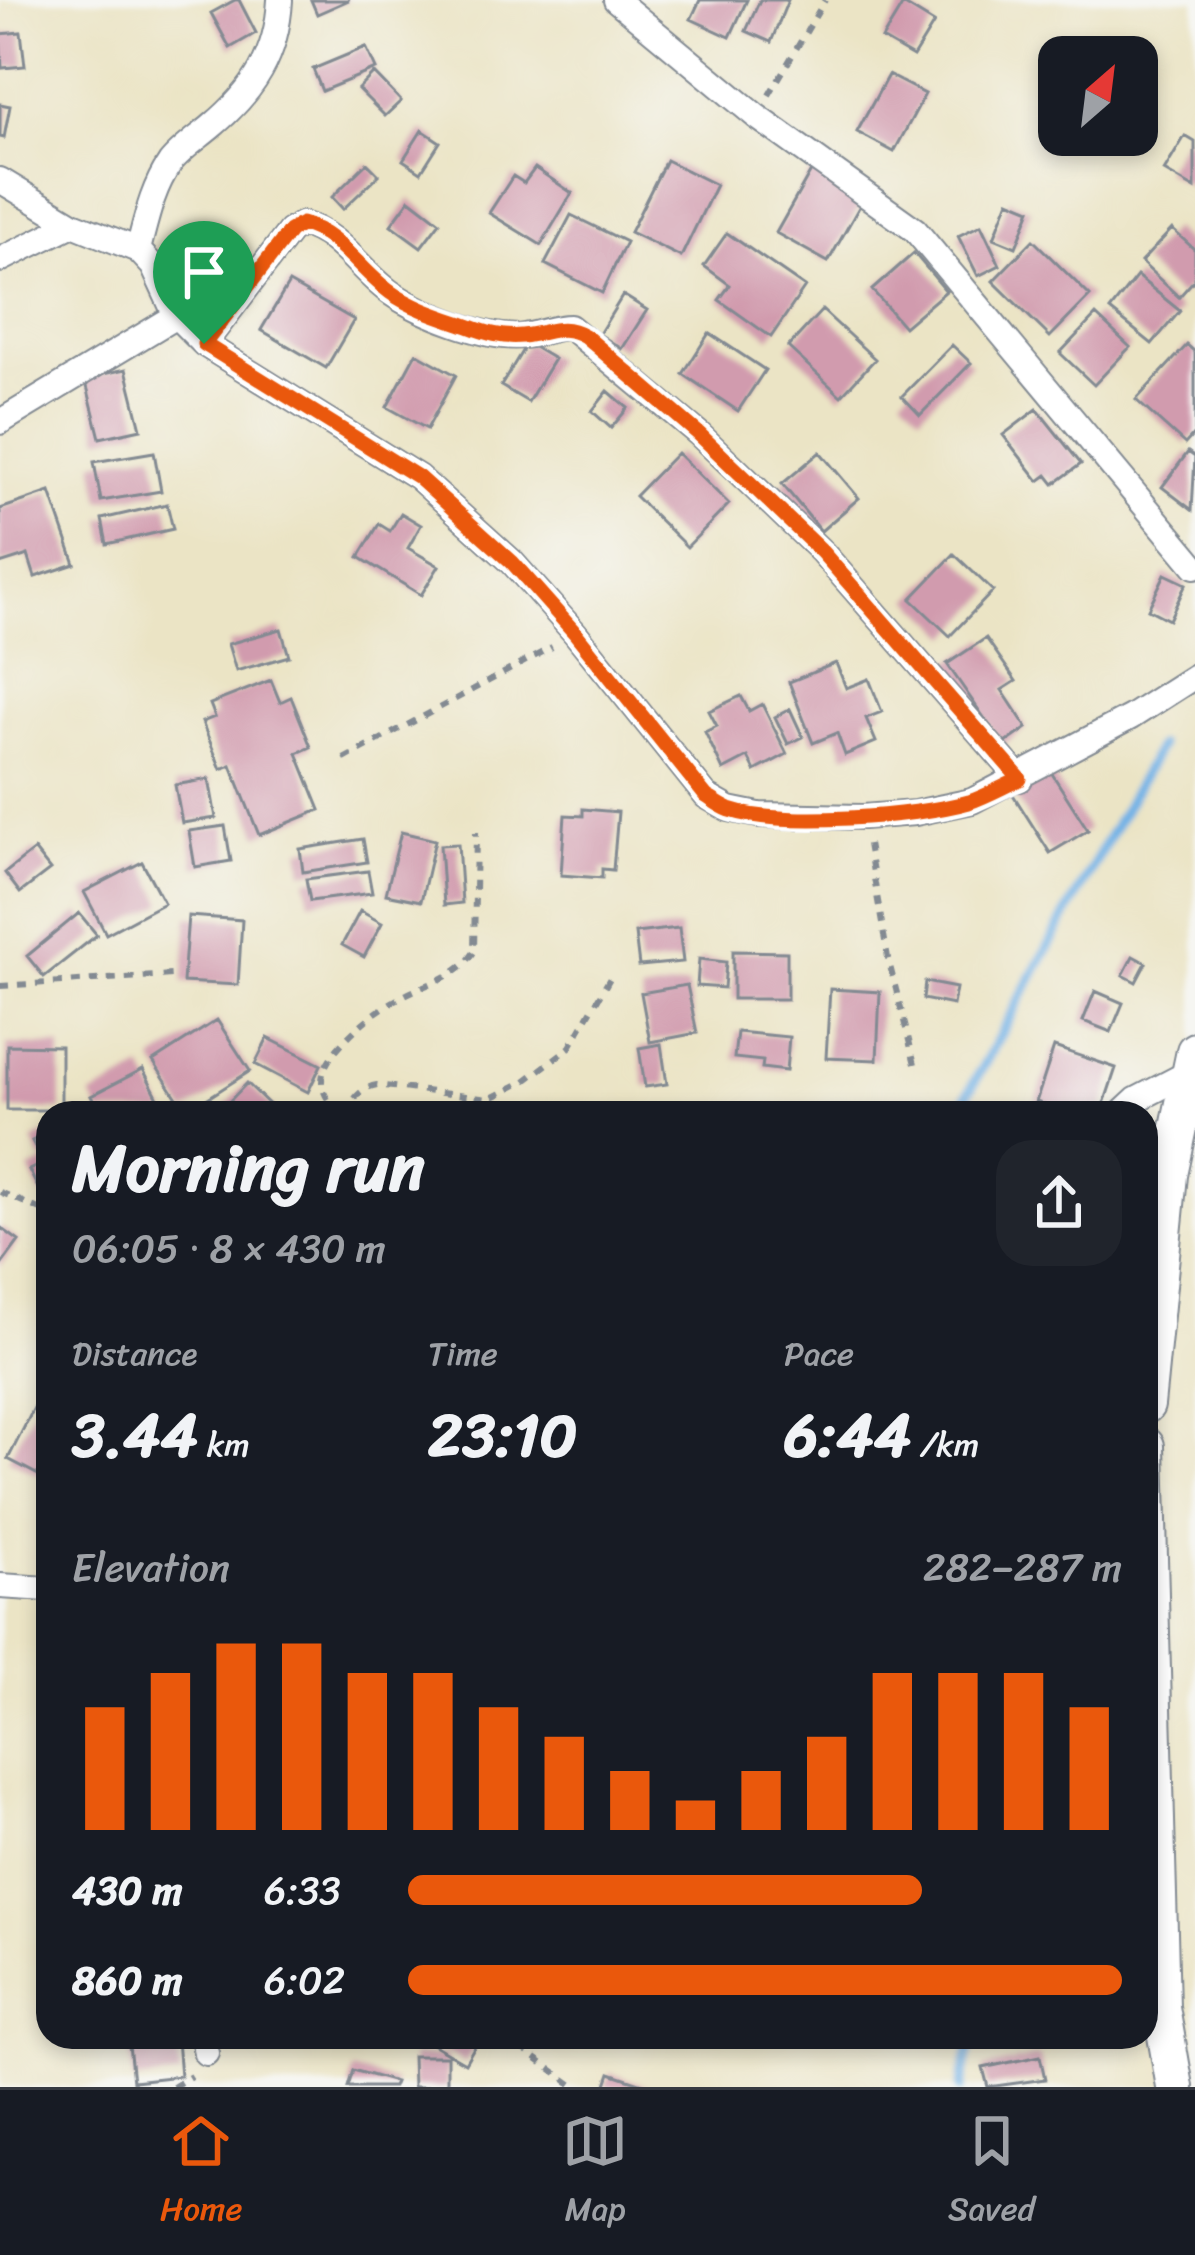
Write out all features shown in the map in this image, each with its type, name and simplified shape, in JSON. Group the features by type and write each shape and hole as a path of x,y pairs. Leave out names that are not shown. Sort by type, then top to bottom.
{"street":[{"path":"138,250 158,182 174,158 244,99 265,65 278,32 280,0"},
{"path":"616,0 756,116 915,230 1195,566"},
{"path":"0,180 73,224 138,250 153,266 176,316 204,344 418,477 512,562 706,796 729,809 759,815 863,817 972,801 1020,779 1195,676"},
{"path":"0,260 73,224"},
{"path":"204,344 290,231 302,224 320,229 392,293 424,310 498,336 570,327 699,434 822,552 1020,779"},
{"path":"0,422 176,316"},
{"path":"1135,1101 1192,1062"},
{"path":"1158,1285 1169,1175 1192,1062"},
{"path":"0,1586 36,1588"},
{"path":"1158,1895 1161,2007 1175,2087"}],"path":[{"path":"756,116 825,0"},
{"path":"344,759 576,634"},
{"path":"863,817 888,958 917,1072"},
{"path":"326,1101 320,1083 324,1065 358,1024 468,963 474,952 476,832"},
{"path":"0,986 172,975"},
{"path":"352,1101 366,1087 377,1085 489,1100 525,1081 570,1047 610,978"},
{"path":"0,1192 36,1208"},
{"path":"523,2049 576,2087"}],"building":[{"path":"235,0 256,33 230,48 211,13"},
{"path":"311,0 349,0 317,14"},
{"path":"700,0 747,0 730,37 691,19"},
{"path":"760,0 788,0 771,42 746,31"},
{"path":"903,4 934,23 913,57 882,39"},
{"path":"21,32 25,66 2,68 0,34"},
{"path":"366,47 376,69 322,91 313,69"},
{"path":"374,73 401,101 385,116 358,89"},
{"path":"888,75 925,94 894,152 857,132"},
{"path":"0,104 10,106 4,138 0,137"},
{"path":"422,130 440,142 421,172 403,160"},
{"path":"1185,136 1195,142 1195,189 1164,171"},
{"path":"666,160 716,185 681,257 630,232"},
{"path":"367,163 379,175 343,209 332,197"},
{"path":"535,168 572,193 541,245 489,213 513,176 524,183"},
{"path":"811,171 863,200 828,262 776,233"},
{"path":"410,199 440,222 421,247 391,225"},
{"path":"1009,200 1031,209 1016,247 994,238"},
{"path":"571,215 626,242 602,293 545,264"},
{"path":"981,225 1000,265 978,276 958,236"},
{"path":"1172,229 1195,250 1195,279 1179,297 1141,262"},
{"path":"727,233 805,287 771,337 719,300 730,285 704,266"},
{"path":"1033,240 1090,296 1050,337 993,281"},
{"path":"914,253 946,291 904,327 872,290"},
{"path":"1137,276 1180,311 1152,344 1110,310"},
{"path":"289,283 354,320 326,368 261,330"},
{"path":"623,295 647,310 622,349 599,334"},
{"path":"822,310 875,359 841,396 788,347"},
{"path":"1096,315 1130,347 1094,385 1060,353"},
{"path":"709,333 765,370 738,411 683,374"},
{"path":"527,343 554,359 528,402 501,386"},
{"path":"952,345 971,363 920,415 902,396"},
{"path":"1187,345 1195,352 1195,433 1185,444 1136,400"},
{"path":"416,353 456,375 427,429 387,407"},
{"path":"126,369 141,429 100,438 85,378"},
{"path":"608,391 628,408 611,428 592,411"},
{"path":"1037,409 1081,464 1054,484 1047,475 1039,481 1003,435"},
{"path":"154,452 161,491 101,501 94,462"},
{"path":"820,452 859,498 821,531 782,484"},
{"path":"1188,452 1195,457 1192,510 1162,487"},
{"path":"677,453 729,504 687,547 635,496"},
{"path":"50,492 75,564 35,577 28,555 0,564 0,509"},
{"path":"167,504 173,529 107,544 102,519"},
{"path":"401,513 421,525 408,548 439,566 421,595 359,557 379,524 390,531"},
{"path":"954,554 993,591 950,636 911,599"},
{"path":"1165,574 1186,584 1169,620 1148,609"},
{"path":"281,629 289,656 236,671 228,644"},
{"path":"986,638 1016,681 1002,690 1027,728 1003,745 947,664"},
{"path":"836,663 846,688 869,679 882,712 866,718 876,742 845,755 837,733 813,743 789,682"},
{"path":"271,680 280,702 291,697 311,747 297,753 320,810 259,835 231,765 221,769 202,722 215,717 210,704"},
{"path":"741,696 749,711 762,704 787,754 755,771 748,757 723,770 705,732 717,726 709,711"},
{"path":"790,709 803,737 788,744 775,717"},
{"path":"1049,769 1088,830 1050,853 1012,793"},
{"path":"209,779 216,818 182,823 175,785"},
{"path":"583,809 618,812 613,870 602,869 602,878 561,875 565,815 583,816"},
{"path":"225,826 231,861 195,867 189,831"},
{"path":"401,832 435,840 421,901 386,894"},
{"path":"363,839 367,862 303,872 300,849"},
{"path":"458,844 462,903 444,905 440,845"},
{"path":"34,850 50,870 20,893 5,873"},
{"path":"142,862 164,903 106,934 84,892"},
{"path":"368,871 372,893 310,901 306,879"},
{"path":"360,911 382,923 364,957 342,945"},
{"path":"79,913 97,935 44,977 27,956"},
{"path":"188,916 242,920 238,985 183,982"},
{"path":"679,928 683,962 639,966 635,933"},
{"path":"733,951 787,952 787,999 733,999"},
{"path":"1133,956 1146,963 1136,982 1123,975"},
{"path":"699,959 726,962 724,988 697,986"},
{"path":"925,982 956,988 953,1005 923,999"},
{"path":"687,985 697,1033 650,1042 641,993"},
{"path":"830,989 880,992 877,1060 826,1058"},
{"path":"1095,991 1123,1003 1111,1032 1083,1021"},
{"path":"217,1020 250,1071 203,1101 179,1101 153,1061"},
{"path":"737,1032 789,1037 786,1071 762,1068 763,1061 734,1058"},
{"path":"268,1038 321,1065 308,1092 255,1064"},
{"path":"661,1044 667,1084 645,1087 639,1048"},
{"path":"7,1045 61,1046 61,1101 36,1101 36,1110 7,1110"},
{"path":"1054,1047 1116,1068 1105,1101 1036,1101"},
{"path":"143,1069 160,1101 94,1101 91,1096"},
{"path":"247,1083 266,1101 230,1101"},
{"path":"0,1227 19,1241 0,1267"},
{"path":"36,1404 36,1474 8,1459"},
{"path":"129,2049 178,2049 180,2076 133,2081"},
{"path":"441,2049 473,2049 465,2063"},
{"path":"412,2056 447,2056 447,2087 413,2087"},
{"path":"1040,2056 1045,2079 988,2087 983,2068"},
{"path":"353,2070 395,2082 393,2087 348,2087"},
{"path":"610,2073 649,2086 649,2087 605,2087"}],"waterway":[{"path":"966,1101 1159,746"},
{"path":"961,2087 969,2049"}],"route":[{"path":"302,224 320,229 392,293 424,310 498,336 570,327 699,434 822,552 1020,779 972,801 915,813 759,815 729,809 706,796 512,562 418,477 204,344 290,231 302,224"}]}
